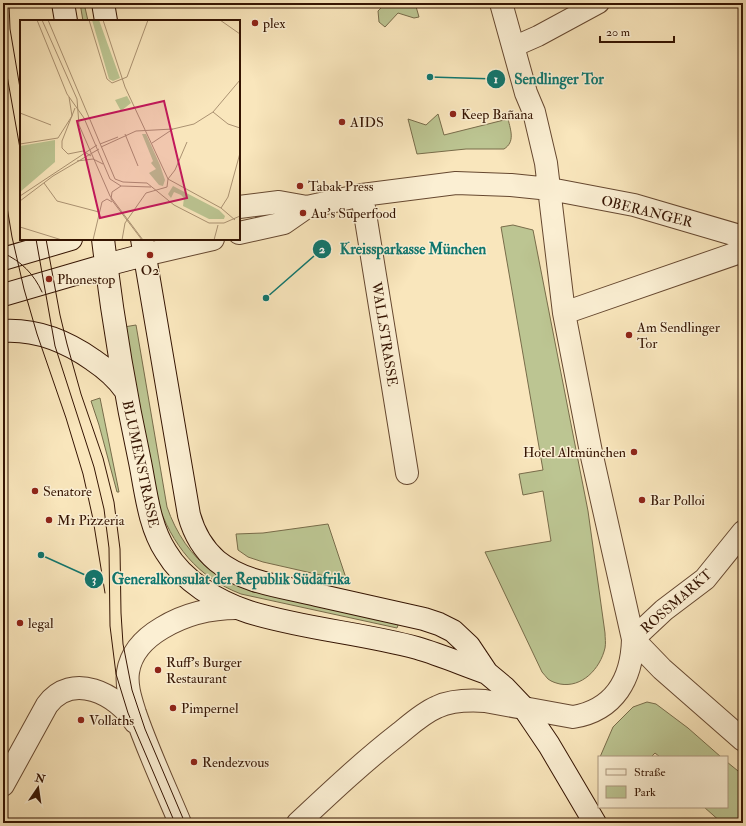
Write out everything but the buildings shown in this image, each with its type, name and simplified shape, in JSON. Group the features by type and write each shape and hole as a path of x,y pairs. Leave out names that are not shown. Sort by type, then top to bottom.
{"street":[{"path":"63,3 66,20"},
{"path":"103,3 106,20"},
{"path":"501,3 526,92 534,112 546,163 564,313 591,452 633,639 662,669 743,740"},
{"path":"513,47 538,36 599,3"},
{"name":"OBERANGER","path":"307,207 362,195 456,183 512,185 550,189 634,205 743,237"},
{"name":"WALLSTRASSE","path":"362,195 407,473"},
{"path":"240,207 279,202 307,207"},
{"path":"240,233 284,223 307,207"},
{"path":"3,259 68,240"},
{"name":"BLUMENSTRASSE","path":"103,240 113,317 125,390 150,508 156,533 171,560 189,579 211,595 237,608 277,619 417,648 487,673 506,688 524,708 549,745 595,823"},
{"path":"3,295 106,265 143,247 204,240"},
{"name":"BLUMENSTRASSE","path":"143,247 189,515 196,535 204,546 217,560 231,570 253,579 281,587 424,619 438,624 453,632 469,646 487,673"},
{"path":"564,313 743,251"},
{"path":"3,331 31,332 53,338 67,344 106,369 125,390"},
{"name":"ROSSMARKT","path":"298,823 386,744 437,706 472,700 503,703 573,717 582,715 597,708 611,699 621,688 630,666 633,639 664,610 705,579 743,532"},
{"path":"180,823 142,733 130,698 128,681 130,665 138,647 157,631 185,616 205,610 237,608"},
{"path":"4,782 42,713 52,698 61,692 78,688 98,691 112,699 124,709 142,733"}],"green space":[{"path":"80,3 84,3 88,20 83,20"},
{"path":"386,3 415,3 419,17 414,18 398,13 385,27 379,22 378,11"},
{"path":"438,114 444,135 508,119 511,136 510,143 504,149 466,149 417,154 408,119 426,125"},
{"path":"513,225 533,230 588,511 605,633 605,648 599,663 589,675 576,683 560,684 552,682 542,672 485,552 551,541 543,491 523,495 519,474 543,470 501,227"},
{"path":"136,325 167,507 175,526 191,551 213,572 400,620 397,628 241,594 225,587 211,578 188,558 170,532 157,501 124,327"},
{"path":"100,398 119,492 117,492 91,401"},
{"path":"328,524 347,581 263,562 248,557 238,550 236,534 263,533"},
{"path":"647,702 656,704 688,728 720,756 659,756 655,753 652,756 600,756 613,727 633,707"},
{"path":"728,763 743,775 743,823 722,823 705,808 728,808"}],"tram line":[{"path":"9,3 10,29 20,88"},
{"path":"3,53 20,148"},
{"path":"3,183 12,237 24,289 37,334 66,418 83,474 93,519 105,593"},
{"path":"36,240 55,346 94,467 104,509 109,548 110,626 116,674 128,713 175,823"},
{"path":"46,240 67,344 81,394 103,458 114,502 120,549 123,644 132,690 145,729 185,823"},
{"path":"3,253 21,264 35,279 42,292"}],"place":[{"name":"plex","path":"255,23"},
{"name":"Sendlinger Tor","path":"430,77"},
{"name":"Keep Bañana","path":"453,114"},
{"name":"AIDS","path":"342,122"},
{"name":"Tabak Press","path":"300,186"},
{"name":"Au's Superfood","path":"303,213"},
{"name":"O2","path":"150,255"},
{"name":"Phonestop","path":"49,279"},
{"name":"Kreissparkasse München","path":"266,298"},
{"name":"Am Sendlinger Tor","path":"629,335"},
{"name":"Hotel Altmünchen","path":"634,452"},
{"name":"Senatore","path":"35,491"},
{"name":"Bar Polloi","path":"642,500"},
{"name":"M1 Pizzeria","path":"49,520"},
{"name":"Generalkonsulat der Republik Südafrika","path":"41,555"},
{"name":"legal","path":"20,623"},
{"name":"Ruff's Burger Restaurant","path":"158,670"},
{"name":"Pimpernel","path":"173,708"},
{"name":"Vollaths","path":"81,720"},
{"name":"Rendezvous","path":"194,762"}]}
